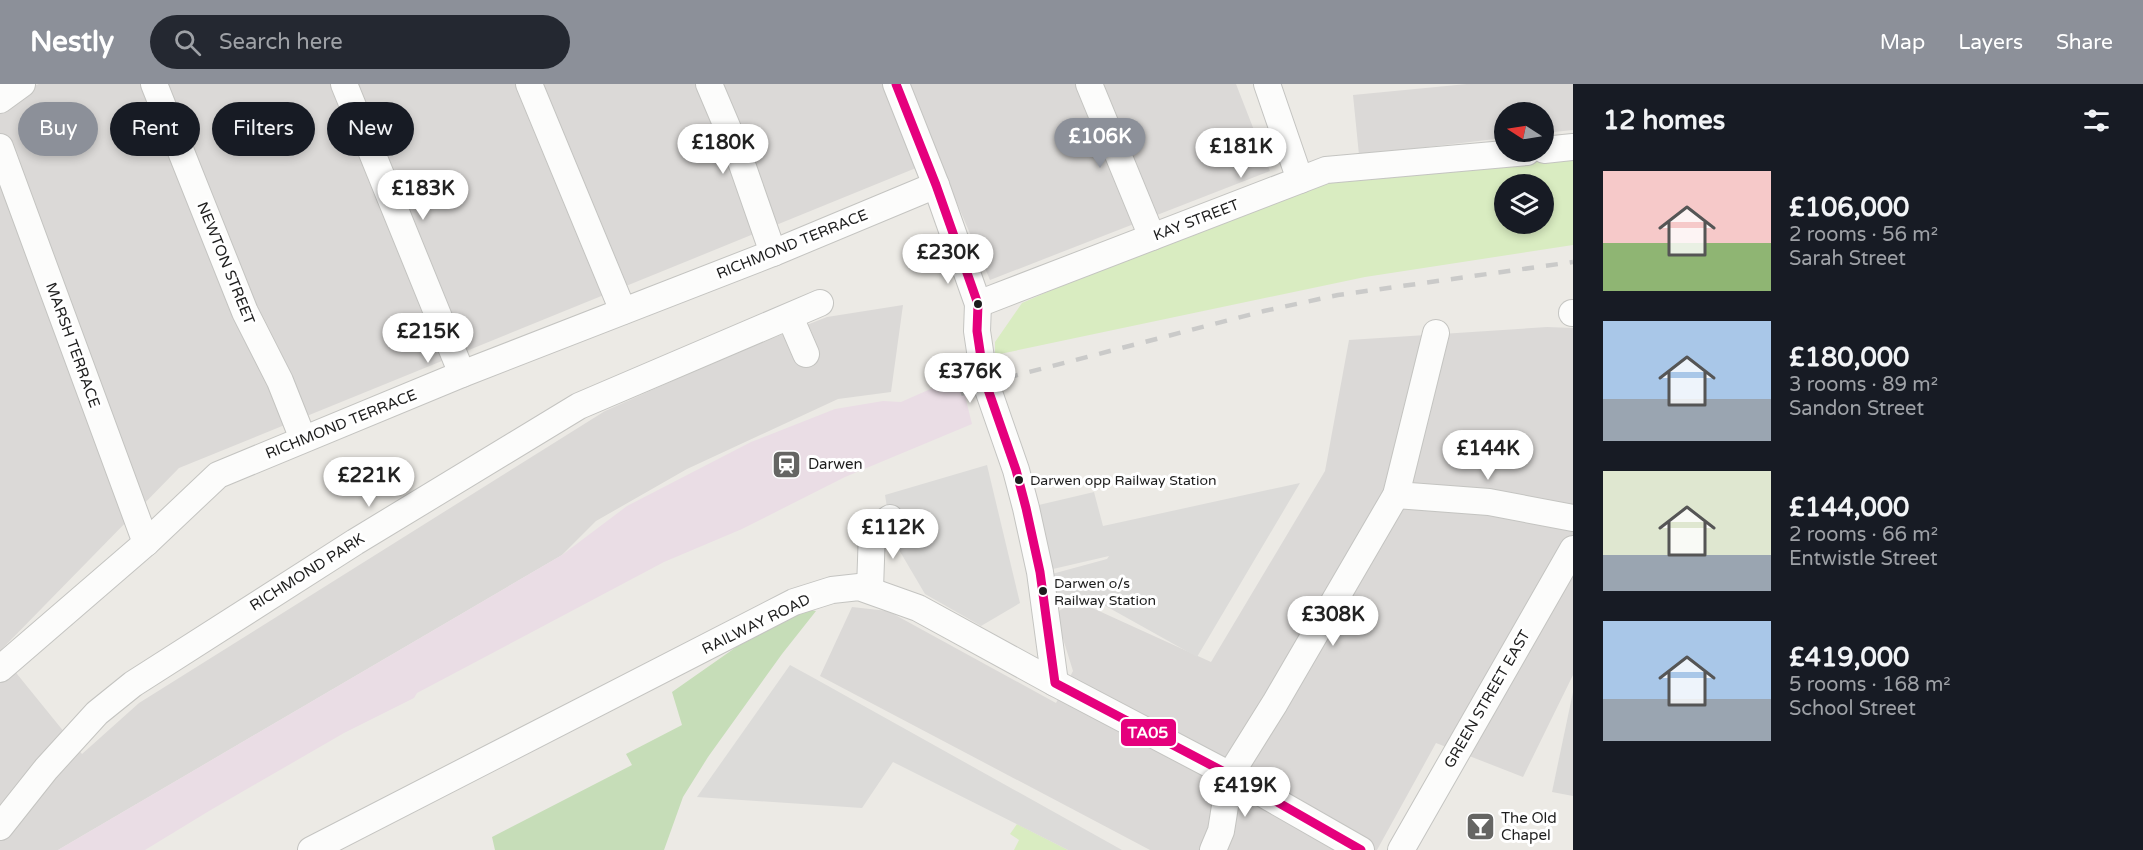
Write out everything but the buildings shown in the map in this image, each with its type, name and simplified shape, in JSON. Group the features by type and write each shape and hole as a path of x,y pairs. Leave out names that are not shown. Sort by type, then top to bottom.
{"street":[{"path":"0,100 22,84"},
{"name":"NEWTON STREET","path":"154,84 245,312 280,381 303,439"},
{"path":"344,84 462,374"},
{"path":"530,84 623,311"},
{"path":"709,84 737,150 773,252"},
{"path":"896,84 936,185 978,304 977,331 984,378 1016,470 1028,517 1040,572 1055,683"},
{"path":"1089,84 1152,237"},
{"path":"1267,84 1300,180"},
{"name":"MARSH TERRACE","path":"0,147 146,543"},
{"path":"1554,149 1573,147"},
{"name":"KAY STREET","path":"978,304 1326,170 1494,155"},
{"name":"RICHMOND TERRACE","path":"4,657 146,543 218,474 936,185"},
{"name":"RICHMOND PARK","path":"0,827 46,769 97,713 133,684 355,542 579,406 820,303"},
{"path":"790,317 806,354"},
{"path":"1213,850 1221,831 1230,775 1275,703 1396,495 1436,333"},
{"path":"1396,495 1489,502 1573,518"},
{"path":"870,589 872,531 890,518"},
{"name":"GREEN STREET EAST","path":"1401,850 1573,549"},
{"name":"RAILWAY ROAD","path":"311,850 794,603 832,590 859,587 870,589 918,608 945,614 1055,683 1230,775 1361,850"}],"shaded area":[{"path":"39,84 1236,84 1270,171 990,280 938,159 179,468 0,651 0,111 31,87"},
{"path":"1467,84 1573,84 1573,130 1554,132 1554,102 1494,102 1494,139 1359,155 1353,95"},
{"path":"903,305 891,392 838,399 687,469 596,521 562,555 58,850 0,850 0,653 82,754 139,703 605,411 735,353 827,317"},
{"path":"1547,327 1573,328 1573,675 1523,777 1436,743 1377,850 1150,850 820,676 852,607 888,611 1056,703 1073,671 1055,613 1077,601 1211,662 1325,471 1349,340"},
{"path":"960,376 972,424 845,477 742,529 664,562 417,693 414,698 344,733 145,850 58,850 562,555 627,506 751,442 835,409 883,401 901,402"},
{"path":"987,465 1020,603 981,626 925,594 892,538 885,495"},
{"path":"1300,483 1197,657 1086,595 1048,605 1041,577 1107,559 1109,556 1040,572 1026,508 1094,492 1103,526"},
{"path":"790,665 1122,850 1068,850 893,762 862,808 697,797"},
{"path":"1573,692 1573,796 1552,792"}],"green space":[{"path":"1573,147 1573,245 1365,277 995,355 995,342 1022,303 1326,170 1494,154 1494,162 1554,162 1554,149"},
{"path":"805,609 816,611 708,757 683,797 664,850 495,850 492,837 632,765 626,754 682,725 672,692 742,643"},
{"path":"1017,824 1068,850 1014,850 1019,840 1010,834"}],"railway":[{"path":"961,394 1006,378 1264,311 1338,295 1573,262"}],"transit line":[{"name":"TA05","path":"896,84 936,185 978,304 977,331 984,378 1016,470 1026,508 1040,572 1055,683 1230,775 1361,850"}],"place":[{"name":"Darwen","path":"787,464"},
{"name":"Darwen opp Railway Station","path":"1019,480"},
{"name":"Darwen o/s Railway Station","path":"1043,591"},
{"name":"The Old Chapel","path":"1480,827"}]}
